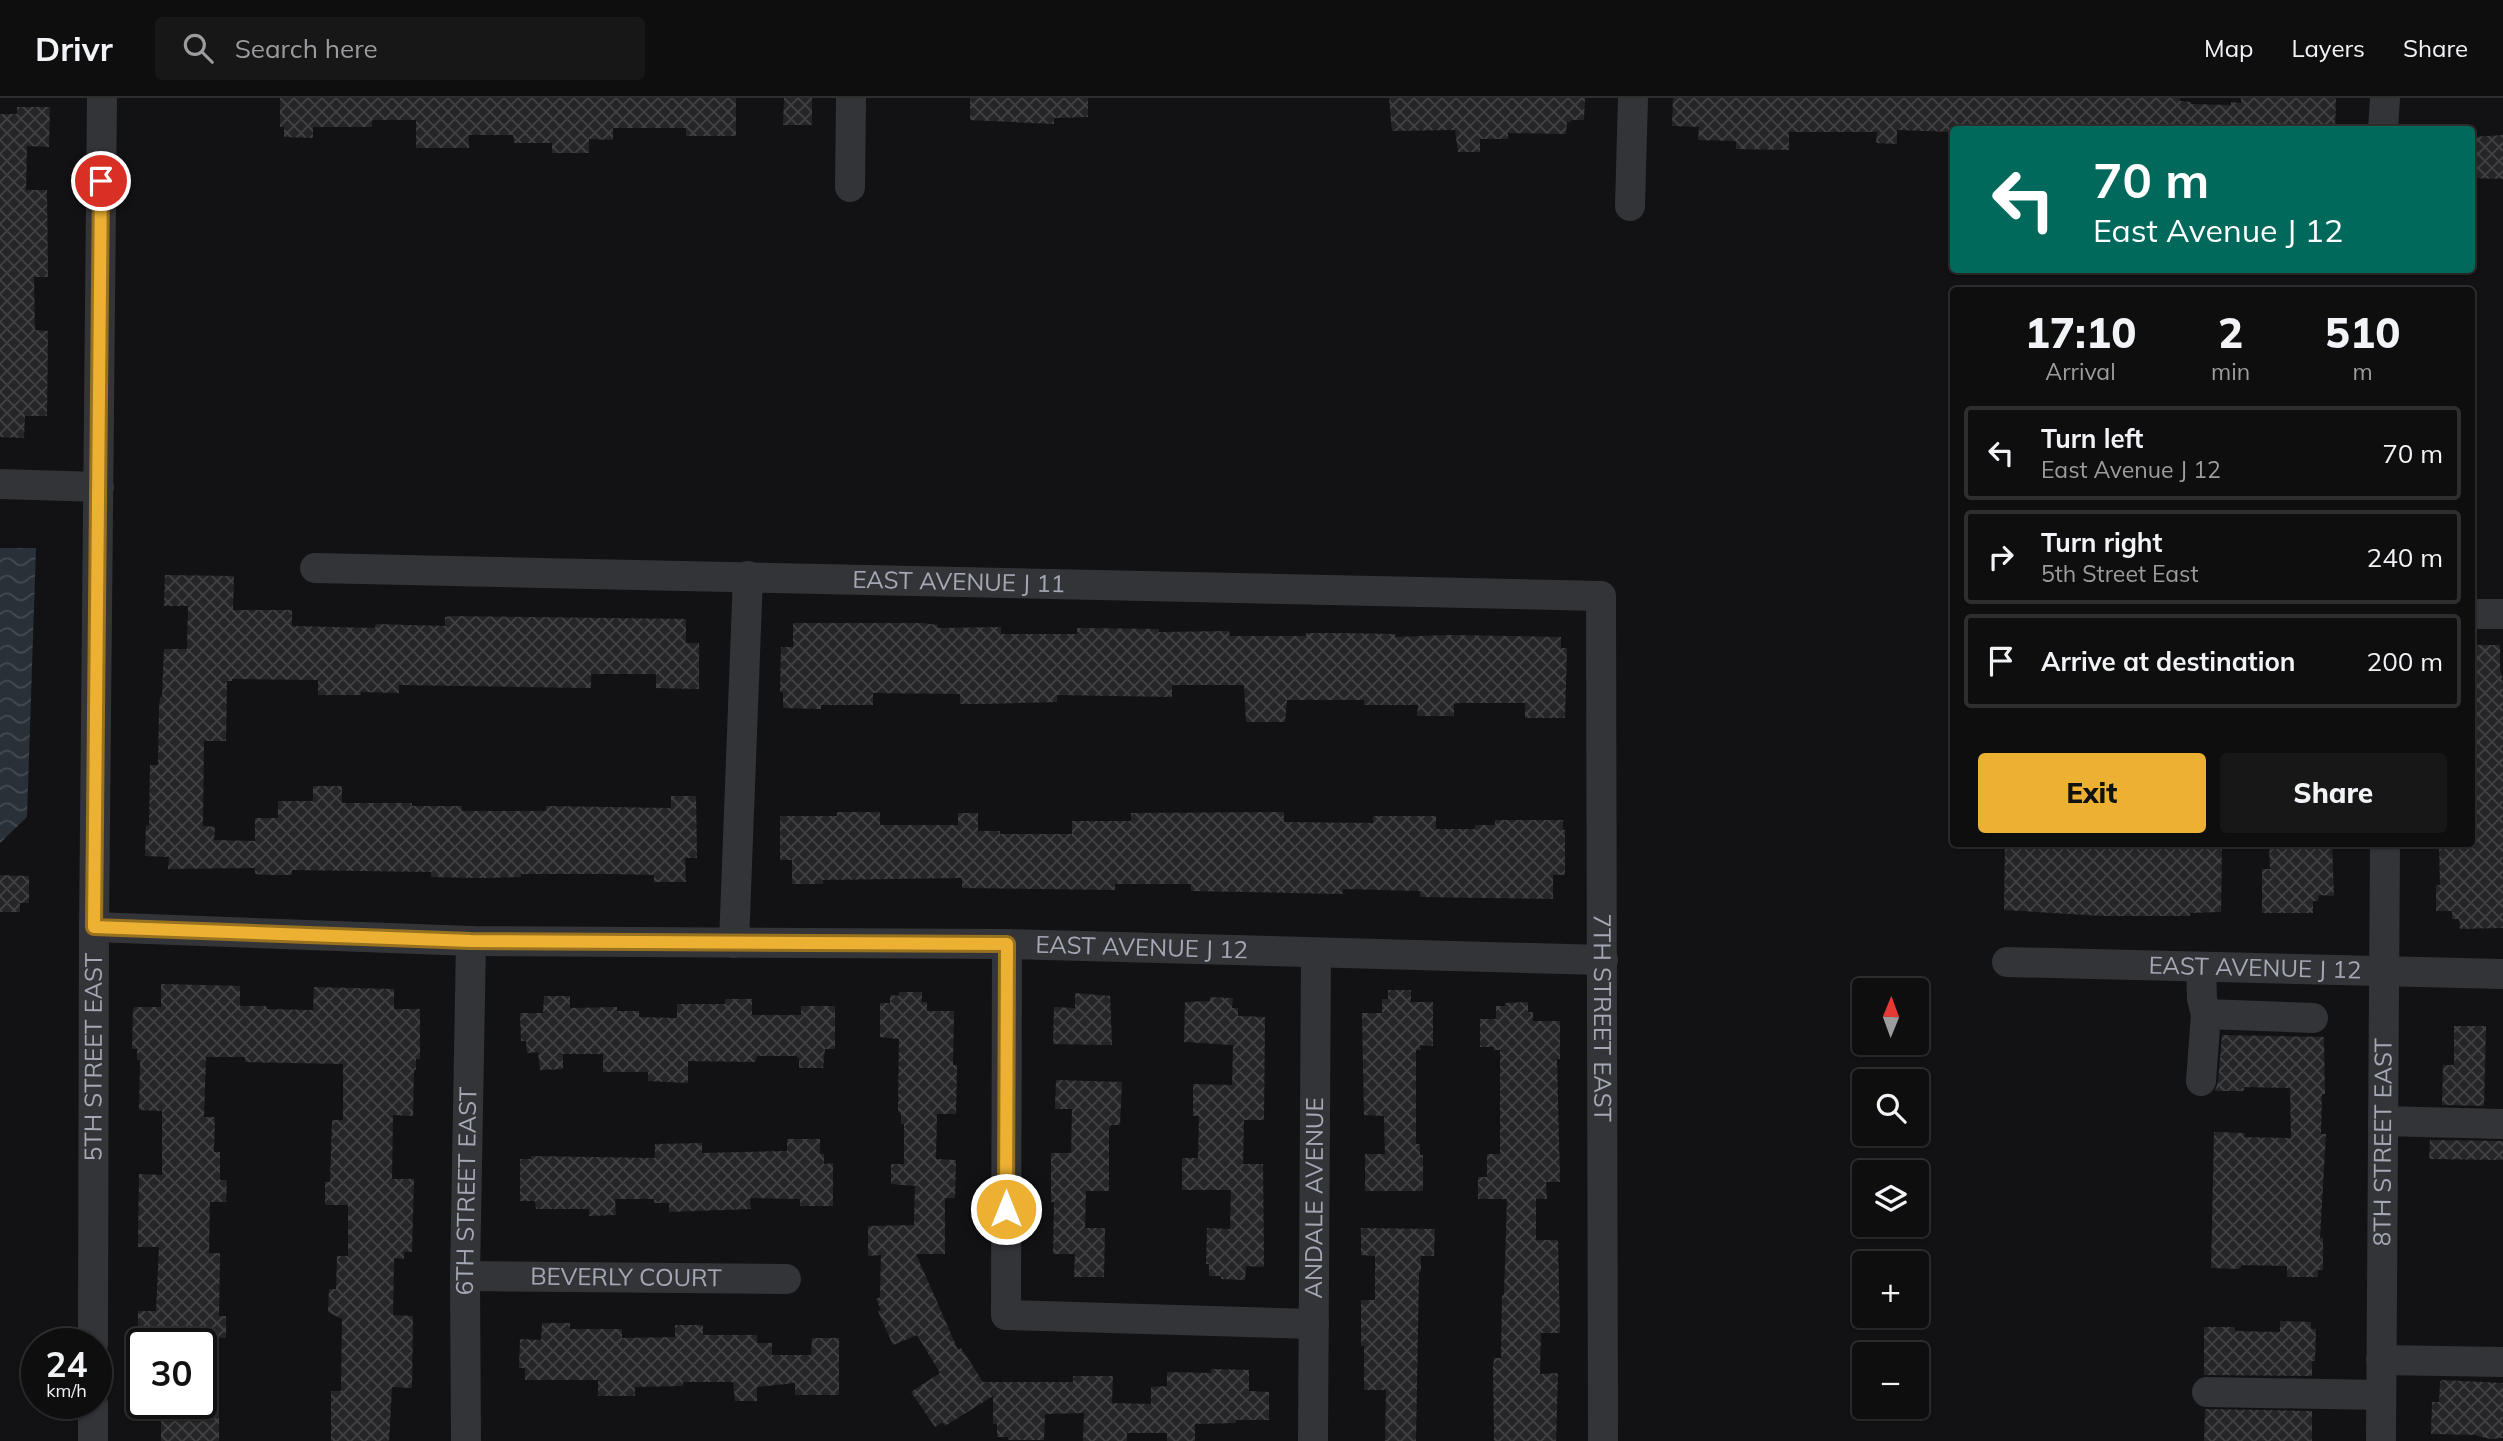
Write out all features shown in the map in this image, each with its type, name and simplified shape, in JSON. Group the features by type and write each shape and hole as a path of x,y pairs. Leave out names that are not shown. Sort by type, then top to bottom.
{"street":[{"name":"5TH STREET EAST","path":"93,1328 102,98"},
{"path":"850,187 851,98"},
{"path":"1630,206 1633,98"},
{"path":"2384,126 2385,98"},
{"path":"0,484 99,487"},
{"name":"EAST AVENUE J 11","path":"315,568 1601,596"},
{"path":"734,943 748,576"},
{"name":"7TH STREET EAST","path":"1601,596 1603,1441"},
{"path":"2475,614 2503,614"},
{"name":"8TH STREET EAST","path":"2381,1441 2385,847"},
{"name":"EAST AVENUE J 12","path":"94,927 471,941 1007,944 1603,960"},
{"name":"6TH STREET EAST","path":"466,1441 465,1276 471,941"},
{"path":"1007,944 1006,1315 1314,1324"},
{"name":"ANDALE AVENUE","path":"1313,1441 1316,953"},
{"name":"EAST AVENUE J 12","path":"2007,962 2503,974"},
{"path":"2201,967 2202,999 2206,1014 2201,1081"},
{"path":"2206,1014 2313,1018"},
{"path":"2383,1121 2503,1124"},
{"name":"BEVERLY COURT","path":"465,1276 786,1279"},
{"path":"2381,1360 2503,1362"},
{"path":"2207,1392 2381,1395"},
{"path":"93,1419 93,1441"}],"water":[{"path":"0,548 36,548 27,817 0,843"}],"building":[{"path":"280,98 736,98 736,136 686,136 686,128 613,128 613,140 589,139 589,153 552,153 552,143 514,143 513,135 469,135 469,148 416,148 416,120 372,120 372,127 313,127 313,138 284,137 284,127 280,127"},
{"path":"784,98 812,98 812,125 783,125"},
{"path":"970,98 1088,98 1088,117 1054,118 1054,124 970,120"},
{"path":"1389,98 1585,98 1584,120 1567,122 1566,134 1508,133 1508,139 1480,139 1480,152 1458,152 1455,130 1392,131"},
{"path":"1673,98 2180,98 2180,101 2191,104 2231,105 2231,102 2241,103 2241,98 2336,98 2335,126 1950,126 1950,132 1897,130 1897,144 1876,143 1877,132 1789,132 1789,150 1736,149 1736,141 1698,140 1699,127 1672,126"},
{"path":"17,107 50,107 49,147 27,146 26,190 47,190 48,277 34,277 35,330 48,331 47,416 25,416 24,438 0,437 0,114 17,114"},
{"path":"2503,135 2503,179 2475,178 2475,137"},
{"path":"165,575 234,576 233,610 292,610 292,626 445,626 445,617 452,616 686,619 686,643 699,643 699,689 656,688 656,674 591,674 591,688 399,685 399,693 361,692 361,695 318,695 318,680 227,681 226,741 204,741 203,826 215,827 214,840 255,841 255,818 278,818 278,801 313,801 313,786 342,786 342,803 462,806 462,811 546,811 546,806 671,808 671,796 696,796 697,858 685,858 686,882 654,882 654,875 609,874 521,874 521,877 483,878 431,877 431,872 292,870 292,875 266,875 255,874 255,868 168,869 169,857 145,856 146,825 149,826 150,765 158,765 164,649 187,649 188,606 164,606"},
{"path":"793,623 922,623 938,625 938,628 1001,627 1001,634 1077,634 1077,628 1159,629 1159,632 1229,631 1230,636 1344,633 1395,634 1395,637 1561,637 1561,648 1567,648 1565,718 1525,718 1525,703 1459,703 1454,704 1454,716 1417,716 1418,705 1364,705 1364,700 1287,700 1285,722 1246,722 1244,685 1172,685 1172,697 1057,695 1057,702 984,704 960,704 960,694 873,693 873,705 821,705 821,709 783,708 783,692 780,692 781,647 793,647"},
{"path":"2475,645 2500,645 2503,689 2503,928 2460,929 2459,919 2452,919 2452,911 2436,911 2436,885 2440,885 2439,847 2475,847"},
{"path":"837,812 880,812 880,825 958,825 958,813 978,813 978,831 1000,831 1000,834 1072,834 1072,821 1131,821 1131,813 1284,812 1284,822 1373,823 1373,816 1436,816 1436,829 1475,829 1475,825 1495,825 1495,820 1563,820 1565,875 1553,875 1553,899 1420,897 1420,891 1343,889 1343,894 1191,891 1191,884 1115,884 1115,890 962,888 962,878 823,880 823,884 792,884 792,860 780,860 780,816 837,816"},
{"path":"2005,847 2222,847 2221,912 2190,913 2190,916 2103,916 2004,910"},
{"path":"2269,847 2332,847 2334,896 2319,895 2318,901 2313,901 2313,913 2262,913 2262,869 2270,869"},
{"path":"0,875 29,876 29,903 20,903 20,912 0,912"},
{"path":"161,984 240,986 240,1006 313,1010 314,987 394,989 394,1009 420,1009 420,1059 416,1059 414,1070 413,1116 393,1115 392,1179 414,1179 412,1252 404,1252 404,1259 394,1258 393,1315 413,1316 412,1388 392,1387 389,1441 331,1441 331,1391 341,1391 342,1319 328,1312 329,1289 336,1289 337,1256 348,1256 348,1205 325,1205 325,1182 330,1182 332,1120 343,1120 343,1064 245,1062 245,1057 206,1057 204,1117 215,1117 214,1152 220,1152 220,1180 227,1180 226,1202 210,1202 209,1253 220,1253 219,1316 226,1316 226,1338 217,1338 217,1328 138,1328 138,1311 156,1311 159,1247 138,1247 139,1174 162,1175 162,1111 139,1110 140,1060 137,1060 137,1049 132,1049 133,1009 161,1007"},
{"path":"1388,990 1411,990 1411,1002 1433,1002 1433,1046 1420,1045 1421,1050 1416,1050 1416,1144 1420,1144 1420,1155 1423,1155 1423,1191 1365,1191 1365,1154 1385,1154 1384,1116 1364,1115 1362,1013 1382,1013 1382,999 1388,999"},
{"path":"899,992 922,992 922,1002 927,1002 927,1011 954,1011 956,1114 937,1114 936,1159 956,1160 955,1198 945,1198 945,1254 916,1254 958,1350 961,1348 983,1382 1073,1382 1073,1376 1113,1376 1112,1403 1151,1404 1151,1387 1167,1386 1167,1372 1249,1370 1249,1391 1269,1392 1269,1420 1195,1424 1195,1441 1167,1441 1167,1433 1127,1433 1127,1441 1083,1441 1084,1413 1045,1414 1044,1440 1008,1440 1008,1437 997,1437 997,1424 993,1424 993,1396 945,1426 943,1422 935,1427 911,1392 940,1373 917,1335 893,1345 878,1311 881,1310 876,1299 880,1297 881,1255 868,1256 868,1226 914,1225 915,1186 891,1184 891,1164 904,1164 904,1124 901,1124 901,1113 898,1112 899,1039 880,1037 880,1003 890,1003 890,995 899,996"},
{"path":"1075,993 1110,996 1112,1045 1053,1044 1054,1007 1075,1008"},
{"path":"544,996 570,996 570,1008 617,1007 617,1011 639,1011 639,1017 677,1018 677,1004 725,1004 725,999 752,999 752,1015 801,1015 801,1006 835,1006 835,1049 825,1049 823,1068 799,1068 797,1056 757,1056 755,1062 688,1061 688,1083 648,1081 648,1072 603,1072 603,1054 563,1054 563,1069 540,1070 538,1052 527,1053 526,1041 521,1041 520,1013 543,1013"},
{"path":"1210,997 1233,998 1232,1008 1238,1008 1238,1016 1265,1017 1264,1120 1244,1120 1243,1164 1263,1164 1264,1267 1246,1266 1245,1280 1209,1276 1209,1264 1206,1264 1207,1228 1230,1229 1231,1190 1182,1190 1182,1158 1198,1158 1199,1116 1193,1116 1193,1084 1232,1085 1233,1045 1184,1042 1185,1002 1210,1001"},
{"path":"1528,1002 1528,1012 1533,1012 1533,1021 1560,1021 1560,1059 1557,1059 1560,1182 1546,1182 1547,1199 1536,1199 1536,1240 1558,1240 1560,1333 1541,1333 1540,1374 1558,1373 1556,1441 1494,1441 1493,1368 1494,1358 1501,1358 1507,1199 1478,1199 1478,1177 1487,1177 1487,1154 1500,1154 1500,1050 1480,1047 1480,1019 1496,1019 1496,1006"},
{"path":"2454,1026 2486,1026 2484,1106 2442,1105 2443,1065 2454,1065"},
{"path":"2222,1035 2324,1037 2325,1094 2322,1094 2321,1134 2326,1134 2320,1238 2323,1238 2323,1270 2318,1270 2318,1277 2287,1277 2287,1266 2242,1265 2239,1269 2211,1268 2214,1132 2245,1133 2244,1137 2291,1138 2290,1088 2244,1087 2244,1091 2215,1091"},
{"path":"1056,1080 1122,1082 1120,1125 1111,1125 1109,1129 1109,1191 1086,1191 1085,1228 1105,1228 1104,1277 1074,1277 1075,1254 1053,1254 1051,1153 1071,1153 1072,1109 1055,1109"},
{"path":"787,1139 820,1139 820,1154 824,1154 824,1164 833,1163 833,1206 800,1206 800,1199 750,1198 751,1209 669,1212 669,1203 654,1203 654,1199 615,1199 616,1215 589,1216 589,1209 536,1209 535,1201 520,1201 520,1159 531,1159 531,1156 655,1158 655,1144 702,1143 702,1153 787,1151"},
{"path":"2430,1140 2503,1141 2503,1160 2429,1159"},
{"path":"1361,1228 1435,1229 1434,1256 1421,1256 1419,1272 1416,1441 1385,1441 1386,1390 1364,1390 1361,1300 1375,1300 1375,1256 1361,1255"},
{"path":"2280,1321 2311,1322 2311,1329 2316,1329 2312,1376 2204,1375 2204,1327 2280,1332"},
{"path":"542,1323 570,1323 570,1329 622,1329 622,1338 675,1337 675,1325 703,1325 703,1335 757,1335 757,1343 772,1343 772,1355 811,1355 812,1338 839,1338 839,1395 795,1395 795,1383 757,1387 757,1401 735,1401 733,1382 683,1382 683,1386 635,1387 635,1396 598,1396 598,1380 525,1380 525,1368 519,1368 520,1339 541,1340"},
{"path":"2442,1380 2503,1383 2503,1438 2431,1434 2432,1402 2439,1402"},
{"path":"219,1404 219,1441 161,1441 161,1419 217,1419"},
{"path":"2205,1409 2312,1411 2312,1441 2204,1441"}],"route":[{"path":"101,181 94,927 471,941 1007,944 1006,1209"}]}
